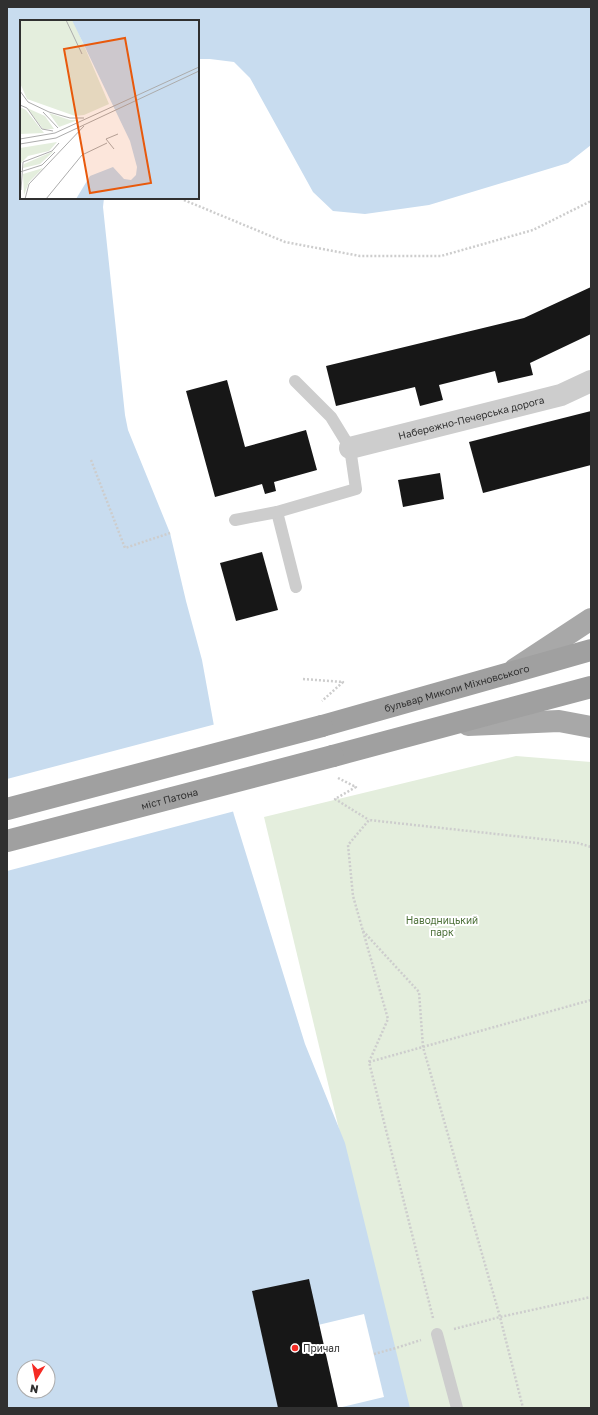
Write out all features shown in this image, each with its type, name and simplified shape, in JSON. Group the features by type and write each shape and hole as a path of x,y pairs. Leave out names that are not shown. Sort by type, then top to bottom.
{"highway":[{"name":"бульвар Миколи Міхновського","path":"7,810 322,726 591,650"},
{"path":"335,766 445,726 591,687"},
{"name":"міст Патона","path":"7,841 335,766"}],"main road":[{"path":"509,672 564,638 591,619"},
{"path":"445,726 559,721 591,727"}],"street":[{"name":"Набережно-Печерська дорога","path":"350,448 561,395 591,381"}],"lane":[{"path":"235,520 277,512 356,489 350,448 331,417 295,381"},
{"path":"277,512 296,587"},
{"path":"437,1334 457,1408"}],"path":[{"path":"184,200 285,242 360,256 441,256 533,230 591,201"},
{"path":"90,460 126,548 170,533"},
{"path":"303,679 343,682 319,704"},
{"path":"335,766 356,787 335,799 369,820 578,843 591,847"},
{"path":"369,820 348,845 353,896 388,1019 369,1062 437,1334"},
{"path":"363,931 419,992 423,1047 500,1317 523,1408"},
{"path":"369,1062 591,1000"},
{"path":"374,1354 437,1334 500,1317 591,1297"}],"green space":[{"name":"Наводницький парк","path":"516,756 591,762 591,1408 406,1408 264,817"}],"water":[{"path":"7,7 591,7 591,145 568,163 429,205 365,214 333,211 313,192 250,78 234,62 199,59 199,20 20,20 20,199 104,199 103,207 125,415 128,430 170,533 202,660 222,770 234,815 305,1044 345,1143 410,1408 7,1408"}],"pier":[{"path":"216,724 224,770 235,811 7,871 7,779"},
{"path":"364,1314 384,1397 338,1408 318,1325"}],"building":[{"path":"591,287 591,334 530,363 533,375 498,383 495,371 439,385 443,400 420,406 415,387 336,406 326,366 524,318"},
{"path":"227,380 245,447 306,430 317,470 274,482 276,491 265,494 262,484 215,497 186,391"},
{"path":"591,411 591,465 483,493 469,442"},
{"path":"440,473 444,499 403,507 398,480"},
{"path":"262,552 278,610 236,621 220,563"},
{"name":"Причал","path":"309,1279 338,1408 278,1408 252,1291"}],"place":[{"name":"Причал","path":"295,1348"}]}
